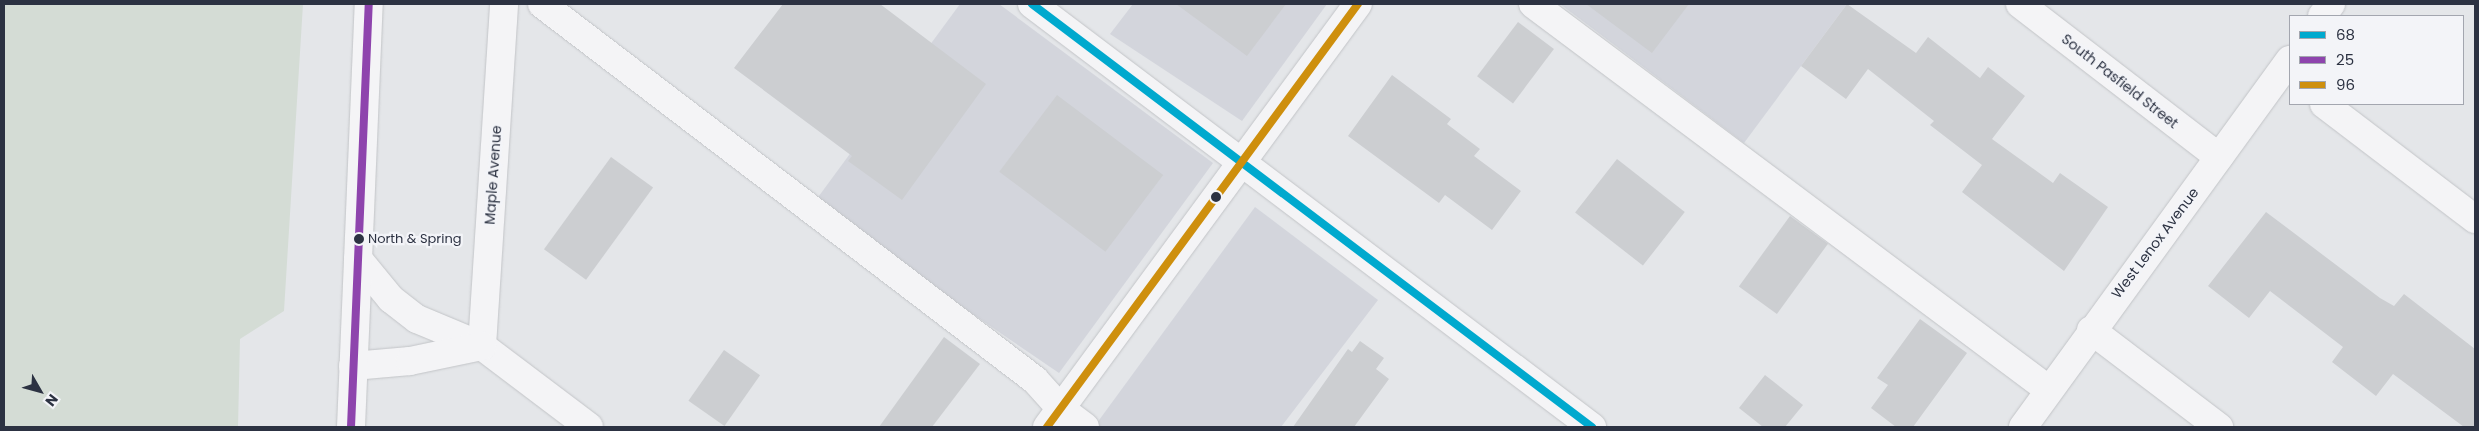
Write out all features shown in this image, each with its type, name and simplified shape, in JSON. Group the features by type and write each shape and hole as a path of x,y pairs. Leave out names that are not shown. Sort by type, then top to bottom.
{"street":[{"path":"351,427 369,4"},
{"name":"Maple Avenue","path":"482,346 504,4"},
{"path":"542,4 1035,380 1054,418 1085,427"},
{"path":"1032,4 1592,427"},
{"path":"1054,418 1358,4"},
{"path":"1532,4 2049,390"},
{"name":"South Pasfield Street","path":"2020,4 2219,157"},
{"path":"2323,15 2331,4"},
{"name":"West Lenox Avenue","path":"2023,427 2091,330 2219,157 2287,70"},
{"path":"2325,105 2475,219"},
{"path":"358,259 391,299 417,319 482,346 589,427"},
{"path":"2091,330 2219,427"},
{"path":"353,366 410,361 482,346"}],"shaded area":[{"path":"4,4 303,4 284,311 240,339 238,427 4,427"},
{"path":"960,4 999,4 1213,163 1059,373 917,276 816,200"},
{"path":"1133,4 1327,4 1242,121 1110,34"},
{"path":"1560,4 1847,4 1744,143"},
{"path":"1255,207 1378,300 1281,427 1094,427"}],"building":[{"path":"783,4 880,4 986,84 902,200 848,161 852,156 734,68"},
{"path":"1176,4 1286,4 1247,56"},
{"path":"1586,4 1689,4 1652,53"},
{"path":"1847,4 1916,53 1928,37 1980,78 1988,67 2025,96 1992,139 2053,183 2060,173 2108,207 2064,271 1962,192 1982,165 1930,125 1934,121 1868,69 1846,99 1801,66"},
{"path":"1518,22 1554,49 1513,103 1477,76"},
{"path":"1392,75 1451,119 1447,124 1480,149 1474,156 1521,191 1492,230 1445,195 1439,203 1348,136"},
{"path":"1057,95 1163,175 1105,252 999,172"},
{"path":"611,157 653,188 586,280 544,249"},
{"path":"1617,159 1685,212 1643,266 1575,213"},
{"path":"2266,212 2380,298 2394,306 2404,294 2475,349 2475,427 2464,427 2393,374 2376,396 2332,362 2343,347 2270,291 2249,318 2208,286"},
{"path":"1790,216 1828,244 1777,314 1739,286"},
{"path":"1920,319 1967,353 1913,427 1896,427 1871,408 1888,385 1877,378"},
{"path":"944,337 980,364 932,427 879,427"},
{"path":"1360,341 1384,358 1376,369 1389,379 1354,427 1293,427 1348,349 1352,352"},
{"path":"724,350 760,375 724,426 688,401"},
{"path":"1765,375 1803,405 1785,427 1763,427 1739,408"}],"transit line":[{"name":"25","path":"351,427 369,4"},
{"name":"68","path":"1032,4 1592,427"},
{"name":"96","path":"1047,427 1358,4"}],"place":[{"name":"North & Spring","path":"359,239"}]}
